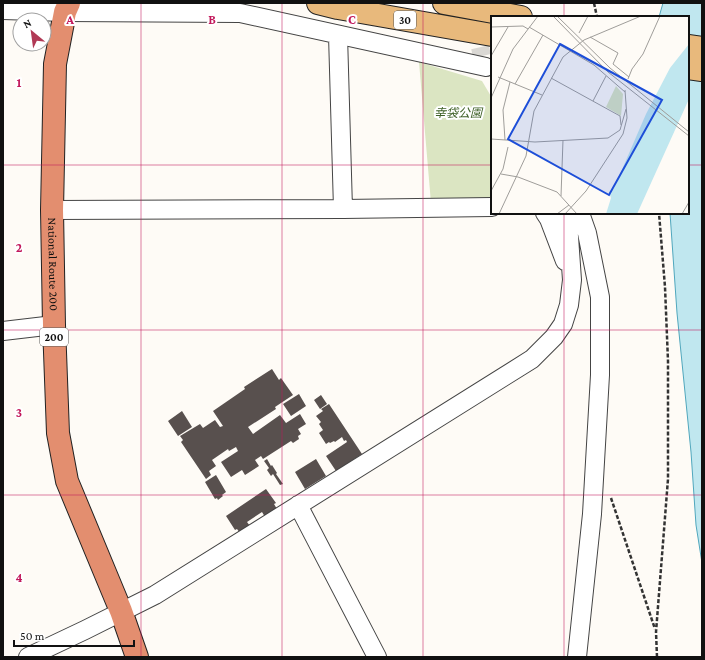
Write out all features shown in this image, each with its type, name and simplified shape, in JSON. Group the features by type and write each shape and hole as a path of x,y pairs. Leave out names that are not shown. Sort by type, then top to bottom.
{"highway":[{"name":"National Route 200","path":"67,7 55,64 52,210 58,433 67,481 121,611 138,657"}],"main road":[{"name":"30","path":"318,3 338,8 491,35"},
{"path":"444,3 516,16"},
{"path":"689,46 702,48"},
{"path":"689,68 702,70"}],"street":[{"path":"3,10 67,7 240,13 487,68"},
{"path":"338,35 343,209"},
{"path":"52,210 491,207"},
{"path":"545,214 549,219 572,280"},
{"path":"28,657 155,595 532,359 554,338 563,324 568,305 572,280 568,222 564,214"},
{"path":"577,657 592,514 600,376 600,297 587,233 580,214"},
{"path":"3,331 54,325"},
{"path":"298,505 377,657"}],"path":[{"path":"594,3 597,16"},
{"path":"657,657 656,632 668,479 668,361 665,287 659,214"},
{"path":"609,492 656,632"}],"green space":[{"name":"幸袋公園","path":"419,62 482,81 491,96 491,203 431,203"}],"water":[{"path":"663,3 702,3 702,563 696,525 691,452 677,313 670,214 689,214 689,16 659,16"}],"building":[{"path":"272,369 279,380 281,378 293,395 275,407 276,409 248,427 253,434 280,415 286,423 300,414 306,424 298,429 301,434 298,436 299,439 293,443 291,441 263,459 261,456 255,460 259,466 245,475 242,470 231,477 221,462 238,451 236,447 229,451 228,449 212,460 216,466 209,471 211,475 206,479 181,442 183,440 180,436 200,424 203,428 215,420 220,427 223,426 213,411 245,389 244,387"},
{"path":"299,394 306,406 291,416 283,404"},
{"path":"321,395 327,404 320,409 314,400"},
{"path":"329,404 362,454 336,471 326,456 347,442 346,440 344,441 342,437 335,442 329,442 326,444 319,433 323,430 319,424 321,422 316,416 323,411 321,409"},
{"path":"182,411 192,427 178,436 168,421"},
{"path":"267,459 283,484 280,485 273,474 271,476 267,470 269,468 264,461"},
{"path":"316,459 326,476 305,489 295,472"},
{"path":"216,475 226,492 218,500 217,498 215,499 205,482"},
{"path":"266,489 276,503 274,504 277,509 265,517 262,512 247,522 250,526 240,533 237,529 235,530 226,516"}],"tunnel":[{"path":"474,21 482,56"}]}
